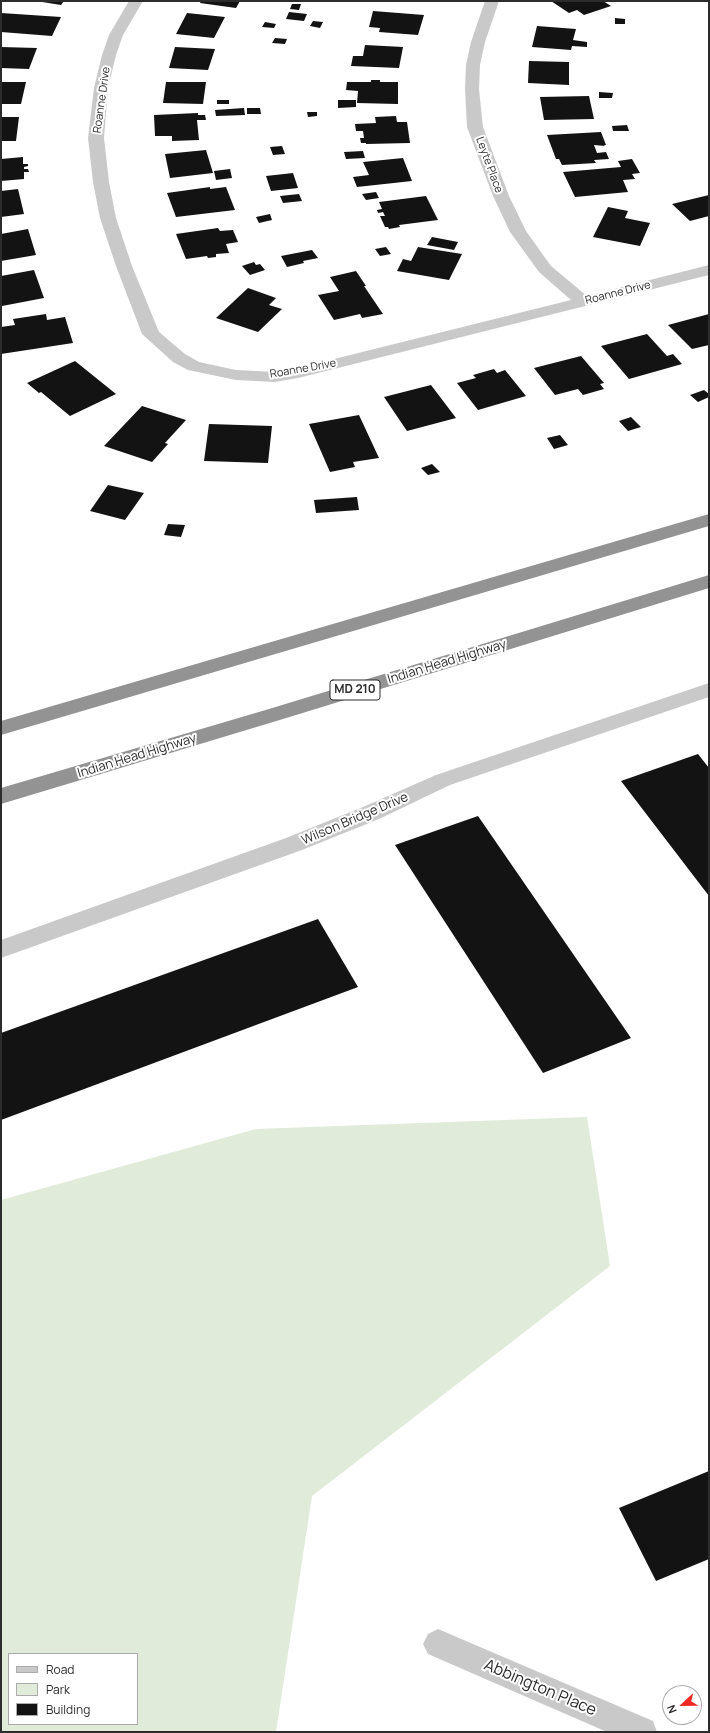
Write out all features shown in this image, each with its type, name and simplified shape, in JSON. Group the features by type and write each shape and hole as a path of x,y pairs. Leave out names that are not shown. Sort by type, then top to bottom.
{"highway":[{"path":"1,728 709,520"},
{"name":"Indian Head Highway","path":"1,796 276,714 709,581"}],"street":[{"name":"Roanne Drive","path":"136,1 116,35 108,55 101,88 96,138 101,182 108,218 124,266 151,334 179,358 194,366 236,375 275,377 375,354 709,270"},
{"name":"Leyte Place","path":"492,1 478,42 473,65 472,89 475,127 501,196 518,232 545,269 583,301"},
{"name":"Wilson Bridge Drive","path":"1,949 294,844 371,813 443,780 709,690"},
{"name":"Abbington Place","path":"438,1644 642,1732"}],"green space":[{"path":"587,1117 610,1266 312,1496 276,1732 1,1732 1,1200 256,1129"}],"building":[{"path":"36,1 64,1 61,5"},
{"path":"201,1 240,1 236,8 200,3"},
{"path":"551,1 603,1 611,6 584,15 577,10 569,13"},
{"path":"292,4 301,4 299,10 290,9"},
{"path":"373,11 424,15 418,35 379,32 380,28 369,27"},
{"path":"289,12 307,14 304,21 286,19"},
{"path":"1,13 61,17 52,36 1,32"},
{"path":"187,13 225,17 214,38 176,34"},
{"path":"615,18 625,19 625,24 615,24"},
{"path":"313,21 323,22 320,28 310,26"},
{"path":"265,22 276,24 274,28 262,27"},
{"path":"537,26 576,29 573,40 587,42 587,47 572,46 571,50 532,47"},
{"path":"275,38 287,39 285,44 272,43"},
{"path":"365,45 403,47 399,68 351,66 353,56 363,56"},
{"path":"1,47 37,48 29,69 1,68"},
{"path":"175,47 215,49 208,70 169,68"},
{"path":"529,61 569,62 569,85 528,83"},
{"path":"371,80 380,80 380,82 398,82 398,104 357,103 358,91 346,90 347,82 371,82"},
{"path":"1,82 26,82 21,104 1,104"},
{"path":"166,82 206,82 203,104 163,103"},
{"path":"599,92 613,93 612,98 599,98"},
{"path":"589,96 594,119 544,120 540,97"},
{"path":"217,100 229,100 229,104 217,104"},
{"path":"338,100 356,100 356,107 338,108"},
{"path":"244,108 245,115 216,116 215,110"},
{"path":"247,108 260,108 261,114 247,114"},
{"path":"307,112 317,112 317,116 308,117"},
{"path":"198,113 198,115 205,115 206,120 197,120 199,140 172,141 172,136 155,136 154,115"},
{"path":"396,116 397,122 407,122 410,143 361,143 360,138 364,138 363,131 356,131 355,124 376,123 375,117"},
{"path":"1,117 19,117 16,141 1,141"},
{"path":"627,125 629,131 613,131 612,126"},
{"path":"601,132 606,145 594,145 597,153 606,152 609,159 594,160 596,163 562,165 559,159 556,159 547,135"},
{"path":"282,146 285,154 273,155 270,147"},
{"path":"206,150 213,173 170,178 165,154"},
{"path":"363,151 365,158 346,159 344,152"},
{"path":"23,157 23,164 28,164 28,166 24,167 24,169 28,169 29,172 24,172 24,179 1,181 1,159"},
{"path":"403,158 412,181 357,187 353,177 369,175 363,162"},
{"path":"632,159 640,173 632,174 635,179 623,180 628,192 575,197 563,172 621,167 618,161"},
{"path":"230,169 232,178 216,180 214,171"},
{"path":"293,173 298,188 271,191 266,176"},
{"path":"210,187 210,189 226,187 235,210 176,217 167,193"},
{"path":"18,189 24,214 1,217 1,191"},
{"path":"376,192 379,198 366,200 362,194"},
{"path":"299,194 302,201 283,203 280,196"},
{"path":"709,195 709,216 690,221 672,204"},
{"path":"426,196 438,220 399,225 400,227 389,229 388,227 385,227 380,216 385,216 383,212 378,213 377,210 382,209 379,202"},
{"path":"608,207 628,211 625,218 650,223 640,246 593,237"},
{"path":"270,214 272,220 259,223 256,217"},
{"path":"218,228 220,231 233,230 238,242 226,244 229,253 216,254 216,257 208,258 207,256 186,259 176,234"},
{"path":"28,229 36,255 1,261 1,234"},
{"path":"432,237 458,242 454,250 427,245"},
{"path":"386,247 391,254 380,256 375,249"},
{"path":"418,247 462,254 449,280 397,271 403,259 411,261"},
{"path":"312,250 318,258 303,261 304,263 287,267 281,256"},
{"path":"254,262 256,265 260,264 265,270 250,275 242,266"},
{"path":"34,270 44,298 2,306 1,276"},
{"path":"356,271 366,286 364,286 383,314 362,318 360,314 334,320 318,295 339,291 330,277"},
{"path":"248,288 276,298 269,305 282,309 258,332 216,318"},
{"path":"46,314 47,320 65,317 73,343 1,354 1,327 15,325 13,319"},
{"path":"709,314 709,345 692,349 668,325"},
{"path":"647,334 667,356 673,354 682,364 629,379 601,346"},
{"path":"581,356 604,383 600,384 604,389 583,395 578,389 555,395 534,368"},
{"path":"75,361 116,394 70,416 41,392 39,393 27,383"},
{"path":"494,369 497,373 505,370 526,396 478,410 457,383 476,378 473,375"},
{"path":"431,385 456,418 407,431 384,397"},
{"path":"704,390 709,394 709,397 698,402 690,395"},
{"path":"142,406 186,420 165,443 168,444 152,462 104,446"},
{"path":"359,415 379,458 353,462 355,467 330,472 309,424"},
{"path":"631,417 641,427 628,431 619,421"},
{"path":"209,424 272,426 268,463 204,461"},
{"path":"560,435 568,445 554,449 547,438"},
{"path":"432,464 440,472 428,475 421,468"},
{"path":"108,485 144,493 125,520 90,511"},
{"path":"357,497 359,510 316,513 314,500"},
{"path":"168,524 185,525 181,537 164,535"},
{"path":"698,754 709,768 709,896 621,781"},
{"path":"478,816 631,1038 543,1073 395,845"},
{"path":"318,919 358,987 1,1120 1,1033"},
{"path":"709,1471 709,1559 656,1581 619,1508"}]}
